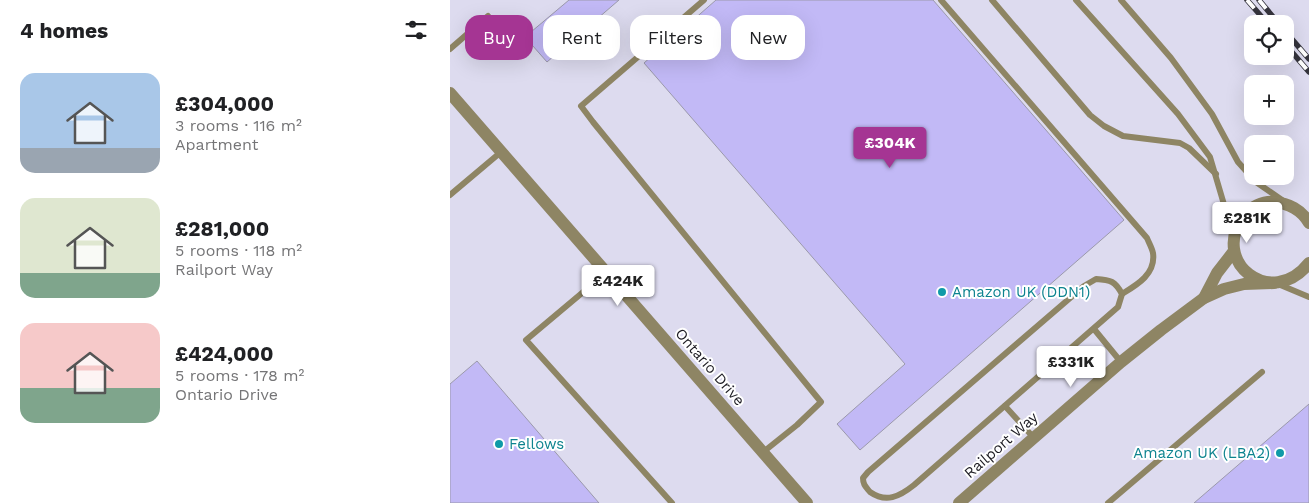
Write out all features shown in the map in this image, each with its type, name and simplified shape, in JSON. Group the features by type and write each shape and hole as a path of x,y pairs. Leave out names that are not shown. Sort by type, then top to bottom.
{"street":[{"name":"Ontario Drive","path":"450,93 807,503"},
{"path":"1274,283 1261,281 1248,274 1239,264 1234,251 1234,237 1238,223 1246,212 1252,208 1272,202 1286,204 1298,209 1309,223"},
{"path":"1204,298 1217,273 1234,251"},
{"path":"1204,298 1224,289 1244,284 1285,282 1302,272 1309,263"},
{"name":"Railport Way","path":"959,503 1121,362 1204,298"}],"lane":[{"path":"704,0 581,106 821,402 762,453"},
{"path":"941,0 1147,238 1153,252 1153,262 1148,275 1122,294 1118,307 896,499 888,502 877,499 863,484 863,478 868,472 1084,286 1096,279 1107,280 1116,284 1122,294"},
{"path":"992,0 1090,115 1104,126 1123,136 1180,143 1189,148 1216,174"},
{"path":"1076,0 1178,114 1210,157 1234,237"},
{"path":"1122,0 1172,58 1212,114 1238,162 1256,182 1286,204"},
{"path":"450,49 465,36"},
{"path":"450,195 502,152"},
{"path":"606,272 526,340 672,503"},
{"path":"1274,283 1309,297"},
{"path":"1094,329 1121,362"},
{"path":"1108,503 1262,372"},
{"path":"1005,406 1034,438"}],"building":[{"path":"569,0 619,0 602,15 551,15"},
{"name":"Amazon UK (DDN1)","path":"716,0 933,0 1124,220 860,450 837,424 905,364 644,63 647,60 721,60 721,15 699,15"},
{"path":"543,22 543,57 533,46 533,30"},
{"name":"Fellows","path":"477,361 599,503 450,503 450,384"},
{"name":"Amazon UK (LBA2)","path":"1309,404 1309,503 1194,503"}],"railway":[{"path":"1247,0 1260,15"},
{"path":"1259,0 1272,15"},
{"path":"1294,42 1309,59"},
{"path":"1294,54 1309,72"}],"place":[{"name":"Amazon UK (DDN1)","path":"942,292"},
{"name":"Fellows","path":"499,444"},
{"name":"Amazon UK (LBA2)","path":"1280,453"}]}
